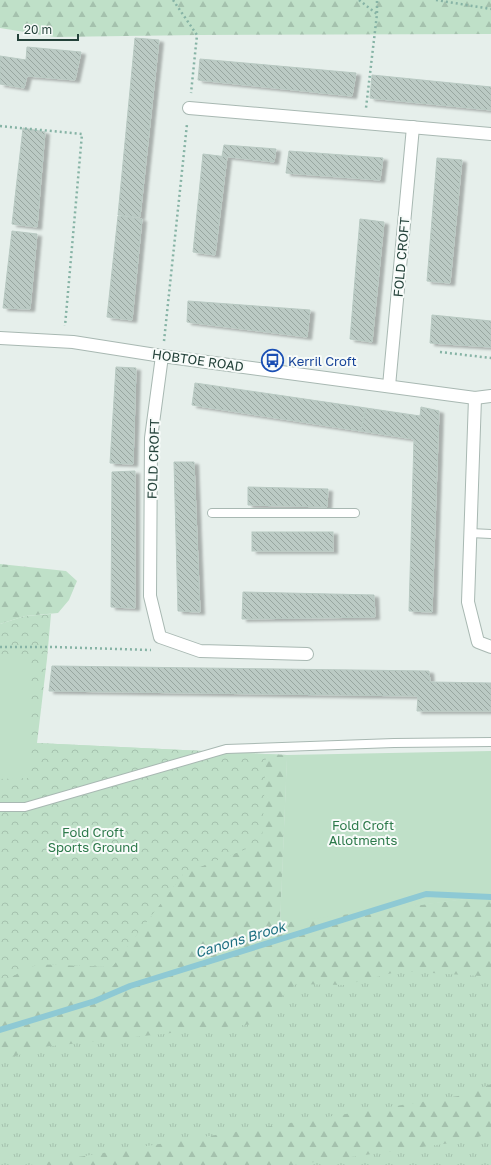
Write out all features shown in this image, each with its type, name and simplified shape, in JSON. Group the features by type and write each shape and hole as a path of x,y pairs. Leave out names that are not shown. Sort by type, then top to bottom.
{"street":[{"path":"189,108 491,134"},
{"name":"FOLD CROFT","path":"389,386 413,127"},
{"name":"HOBTOE ROAD","path":"0,338 64,342 475,398 491,396"},
{"name":"FOLD CROFT","path":"162,356 151,438 150,596 160,637 200,651 307,654"},
{"path":"475,398 468,602 478,642 491,647"}],"lane":[{"path":"212,513 355,513"},
{"path":"470,533 491,534"},
{"path":"0,807 25,807 226,749 394,742 491,742"}],"path":[{"path":"162,356 197,35 173,0"},
{"path":"359,0 377,14"},
{"path":"364,123 370,59 378,0"},
{"path":"436,0 491,9"},
{"path":"0,126 82,134 64,342"},
{"path":"440,352 491,358"},
{"path":"0,647 53,647 164,651 178,643"}],"green space":[{"path":"0,0 491,0 491,34 55,37 0,28"},
{"path":"0,564 66,571 77,581 69,600 58,613 25,616 0,624"},
{"name":"Fold Croft Sports Ground","path":"51,614 37,743 266,754 262,843 184,873 112,967 38,964 0,982 0,624 25,616"},
{"path":"0,659 29,659 29,778 0,779"},
{"path":"37,743 287,755 280,922 491,896 491,1165 0,1165 0,783"},
{"name":"Fold Croft Allotments","path":"491,751 491,896 280,923 287,755"},
{"path":"266,754 287,755 280,922 491,896 491,973 481,976 400,971 345,985 296,984 253,1024 43,1047 0,1061 0,982 38,964 112,967 184,873 262,843"},
{"path":"491,1084 491,1133 465,1141 293,1165 28,1165 464,1095"}],"building":[{"path":"135,38 159,40 140,217 118,215"},
{"path":"27,47 81,52 75,80 27,76 24,88 0,84 0,56 26,60"},
{"path":"200,59 356,73 352,96 198,80"},
{"path":"372,75 491,87 491,110 370,98"},
{"path":"23,128 45,132 37,227 12,224"},
{"path":"224,145 276,149 274,162 222,156"},
{"path":"289,151 383,158 380,180 286,173"},
{"path":"203,154 227,157 215,255 193,252"},
{"path":"437,158 462,160 450,283 427,281"},
{"path":"118,216 142,219 132,320 107,317"},
{"path":"360,219 384,222 372,342 350,339"},
{"path":"12,231 37,234 30,309 3,308"},
{"path":"188,301 310,310 307,337 187,322"},
{"path":"432,315 491,321 491,347 430,343"},
{"path":"116,367 136,368 133,464 110,463"},
{"path":"195,383 366,408 361,431 192,405"},
{"path":"421,407 439,411 432,612 409,611 414,439 361,431 366,408 420,416"},
{"path":"174,462 194,462 200,612 178,611"},
{"path":"135,471 135,608 111,607 112,472"},
{"path":"248,487 328,489 327,507 248,505"},
{"path":"252,532 333,532 333,551 252,551"},
{"path":"243,592 374,595 375,617 242,619"},
{"path":"52,666 429,671 430,682 491,683 491,711 417,711 418,696 49,691"}],"waterway":[{"name":"Canons Brook","path":"0,1030 95,1001 130,986 426,894 491,897"}],"place":[{"name":"Kerril Croft","path":"273,361"}]}
